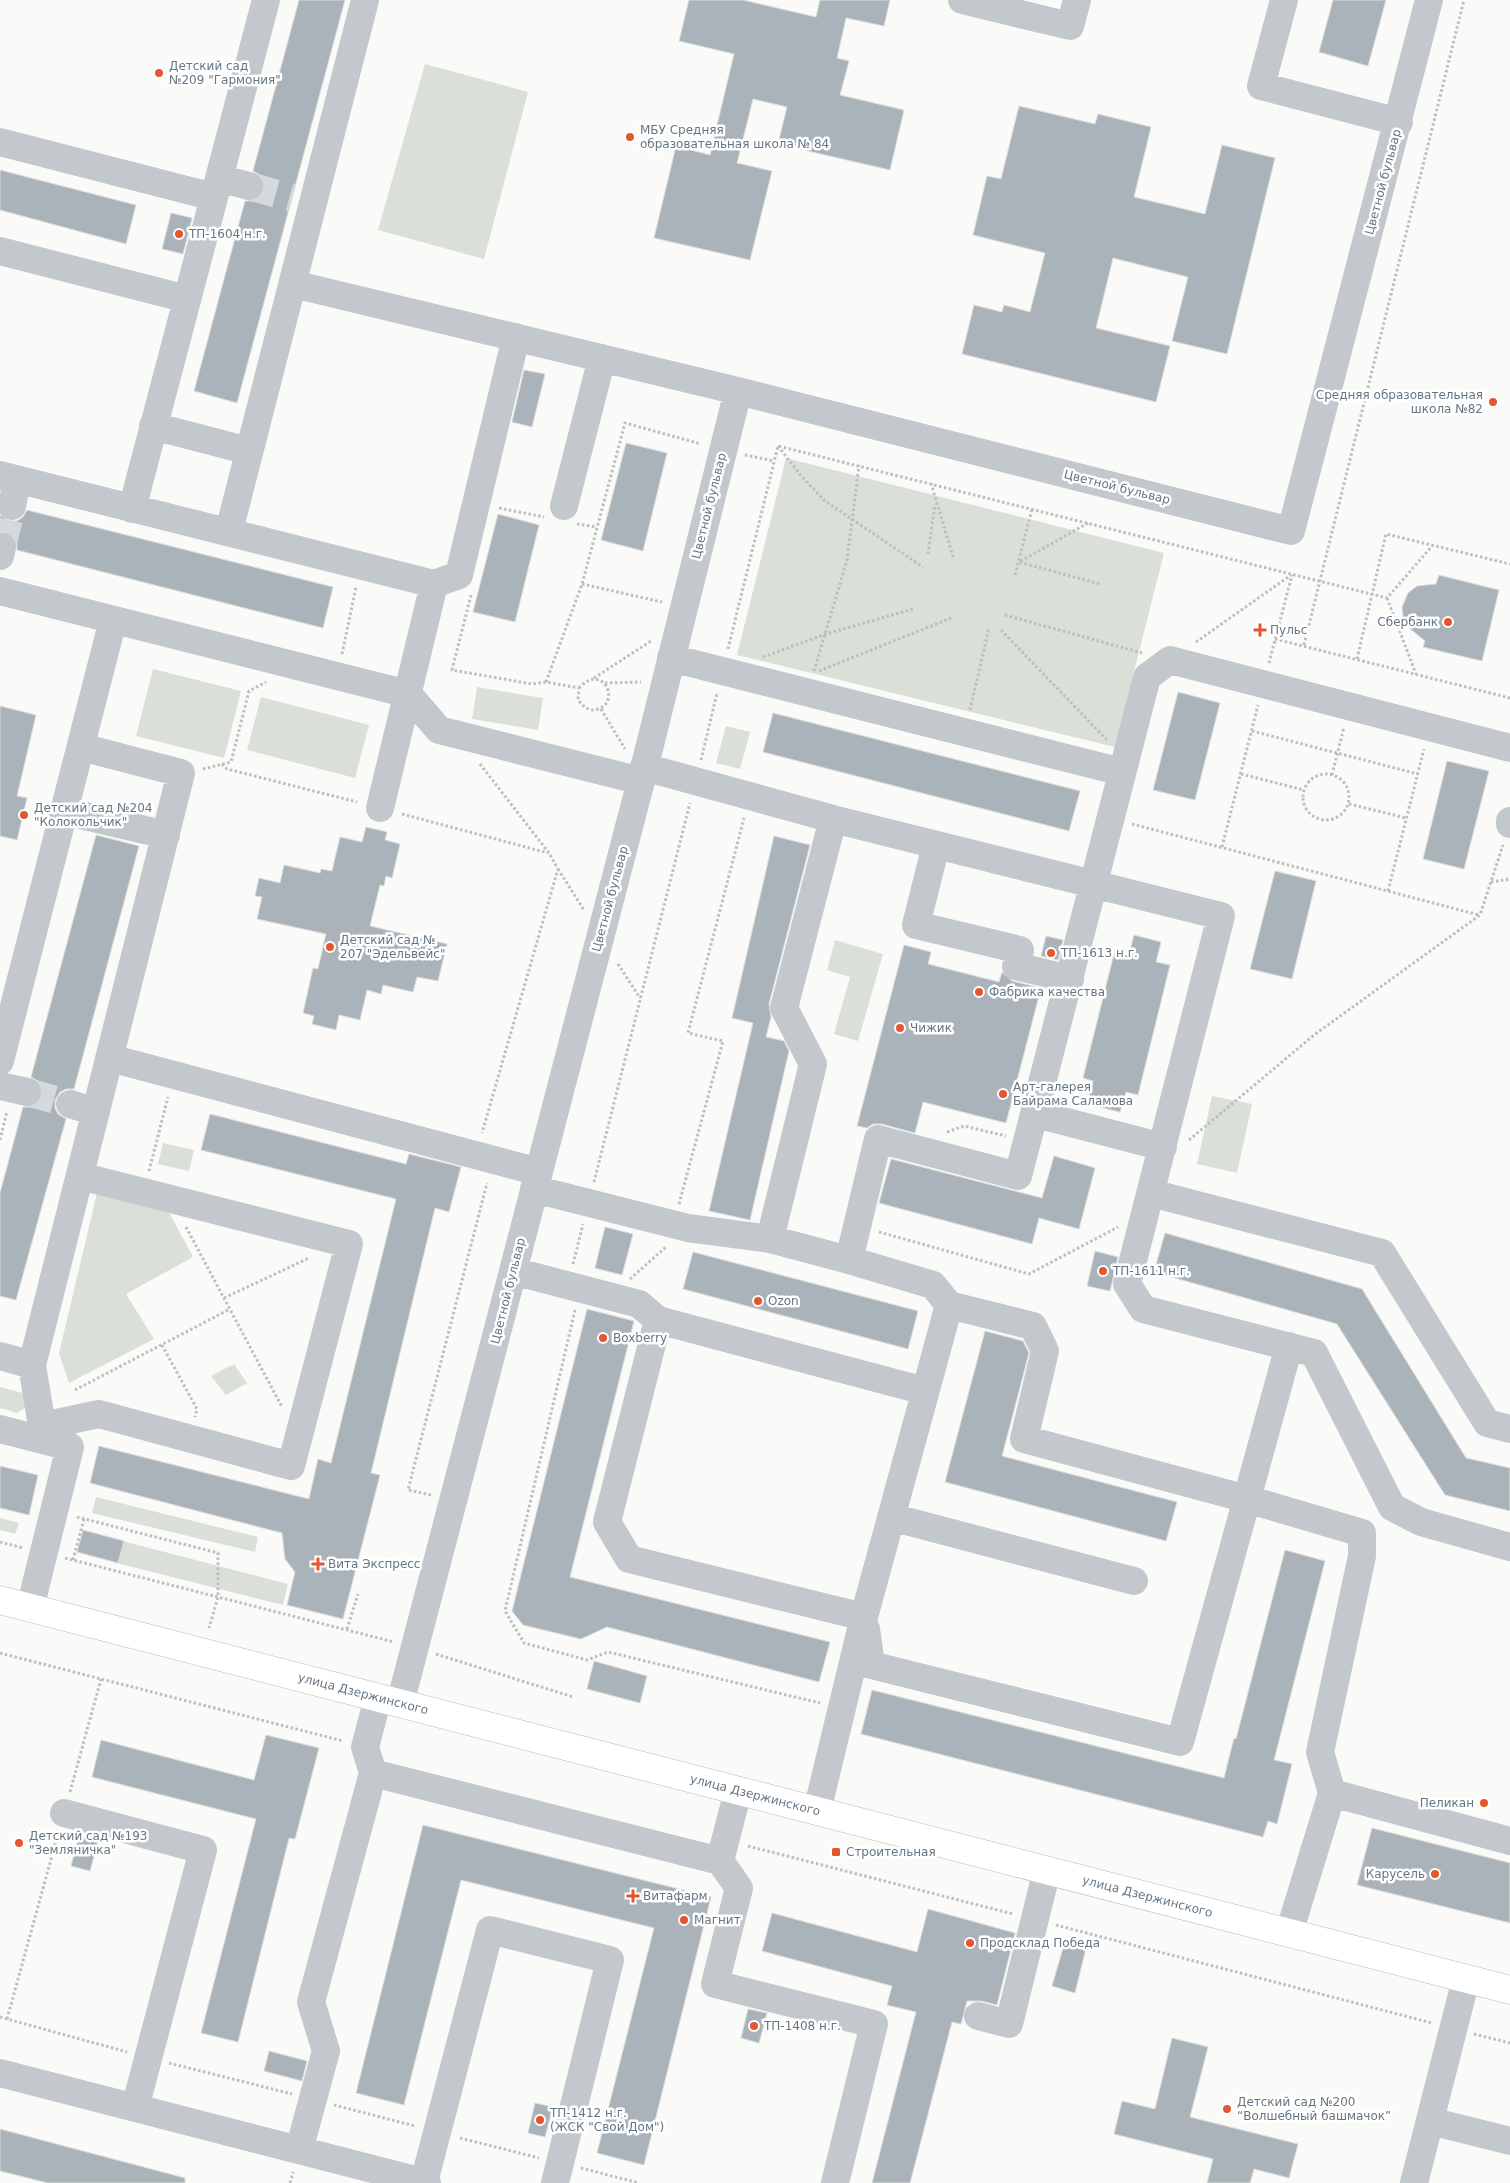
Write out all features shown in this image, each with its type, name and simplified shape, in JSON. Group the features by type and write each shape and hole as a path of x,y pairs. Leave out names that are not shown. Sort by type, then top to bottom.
{"main road":[{"name":"улица Дзержинского","path":"0,1600 1510,1990"}],"street":[{"path":"132,508 266,0"},
{"path":"229,531 292,284 302,200 365,0"},
{"path":"962,0 1070,26 1077,0"},
{"path":"1284,0 1261,86 1399,122"},
{"name":"Цветной бульвар","path":"365,1747 415,1647 644,769 662,660 738,391 1291,531 1399,122 1429,0"},
{"path":"0,142 216,188 249,186"},
{"path":"0,251 187,299"},
{"path":"292,284 738,391"},
{"path":"12,506 9,478 229,531 434,584 459,575 516,337"},
{"path":"561,515 602,358"},
{"path":"153,426 249,451"},
{"path":"380,808 434,584"},
{"path":"0,591 408,694 440,730 644,769 833,819 1221,916 1127,1284 1143,1308 1314,1352 1392,1507 1421,1522 1510,1547"},
{"path":"0,1061 113,620"},
{"path":"662,660 965,733 1123,766"},
{"path":"849,1260 878,1139 1018,1176 1036,1114 1147,677 1170,660 1263,686 1349,706 1510,748"},
{"path":"70,1447 42,1426 32,1364 181,773 81,747"},
{"path":"64,810 166,835"},
{"path":"770,1239 812,1064 784,1008 833,819"},
{"path":"936,845 916,925 1020,950 1016,966 1070,979"},
{"path":"110,1058 484,1157 588,1203 683,1218 849,1260 933,1286 949,1305 1033,1326 1045,1351 1024,1439 1247,1499 1362,1533"},
{"path":"70,1104 96,1112"},
{"path":"1036,1114 1161,1154"},
{"path":"42,1426 98,1414 291,1466 349,1244 80,1176"},
{"path":"1148,1203 1382,1253 1487,1423 1510,1429"},
{"path":"513,1271 639,1304 658,1320 925,1391"},
{"path":"817,1811 864,1617 949,1305"},
{"path":"658,1320 607,1522 629,1558 864,1617"},
{"path":"864,1617 871,1665 1180,1742 1290,1346"},
{"path":"0,1356 32,1364"},
{"path":"0,1429 70,1447"},
{"path":"30,1608 70,1447"},
{"path":"1288,1933 1332,1793 1320,1752 1362,1556 1362,1533 1392,1507"},
{"path":"891,1517 1134,1580"},
{"path":"299,2150 326,2051 311,2002 373,1773 365,1747"},
{"path":"373,1773 722,1850"},
{"path":"738,1791 722,1850 739,1888 715,1984 874,2024 835,2183"},
{"path":"1332,1793 1510,1841"},
{"path":"64,1813 203,1850 135,2108"},
{"path":"978,2016 1009,2024 1046,1870"},
{"path":"0,2073 299,2150 353,2174 425,2183 490,1930 610,1960 555,2183"},
{"path":"1414,2183 1466,1979"},
{"path":"1430,2121 1510,2141"}],"path":[{"path":"1304,645 1464,0"},
{"path":"546,682 582,584 625,423 706,445 705,448"},
{"path":"778,446 825,502 923,567"},
{"path":"859,465 847,560 813,674 950,618"},
{"path":"931,483 954,560"},
{"path":"928,554 935,501"},
{"path":"494,507 561,515 597,527"},
{"path":"1015,575 1032,509"},
{"path":"1019,562 1089,523"},
{"path":"1357,659 1386,534 1510,564"},
{"path":"1387,598 1433,545"},
{"path":"1019,562 1100,584"},
{"path":"1005,615 1170,660 1292,575 1222,847"},
{"path":"582,584 665,603"},
{"path":"474,586 452,670 532,684 546,682 579,688"},
{"path":"1372,594 1387,598"},
{"path":"1387,598 1416,674"},
{"path":"755,660 826,634 913,609"},
{"path":"965,733 989,628"},
{"path":"1001,630 1123,766"},
{"path":"1276,639 1510,698"},
{"path":"594,679 604,683 662,660"},
{"path":"604,683 609,698 601,708 594,711 585,708 578,700 579,688 586,680 662,660"},
{"path":"1332,775 1349,706"},
{"path":"601,708 632,760 644,769"},
{"path":"1388,891 1430,727"},
{"path":"1252,731 1418,774"},
{"path":"454,1500 408,1490 484,1157 558,869 549,853 456,734"},
{"path":"1241,774 1304,790"},
{"path":"1320,775 1332,775 1343,781 1348,787 1349,804 1340,816 1324,820 1316,818 1305,807 1304,790 1313,778 1320,775"},
{"path":"610,1296 683,1218 723,1042 688,1033 750,796"},
{"path":"1349,804 1407,818"},
{"path":"1110,818 1480,916"},
{"path":"1161,1154 1186,1142 1314,1035 1480,916 1510,823"},
{"path":"1491,882 1510,879"},
{"path":"143,1192 173,1074"},
{"path":"0,1140 14,1089"},
{"path":"946,1133 964,1126 1014,1138"},
{"path":"171,1199 298,1437"},
{"path":"588,1203 574,1287 505,1611 524,1643 587,1660 608,1652 842,1709"},
{"path":"857,1226 1029,1274 1148,1203"},
{"path":"224,1298 341,1243"},
{"path":"75,1390 230,1309"},
{"path":"162,1345 197,1409 188,1438"},
{"path":"76,1508 73,1516 218,1554 218,1597 209,1628"},
{"path":"73,1560 84,1519"},
{"path":"0,1542 415,1647 573,1697"},
{"path":"347,1630 358,1594"},
{"path":"0,1653 365,1747"},
{"path":"7,2019 101,1679"},
{"path":"722,1850 1035,1920 1510,2043"}],"shaded area":[{"path":"425,64 528,92 484,259 378,230"},
{"path":"786,458 1164,553 1115,747 737,655"},
{"path":"153,669 241,691 224,758 136,736"},
{"path":"477,687 543,698 538,730 472,719"},
{"path":"261,697 369,725 355,778 247,750"},
{"path":"726,726 750,732 740,769 716,763"},
{"path":"835,940 883,954 858,1041 834,1034 850,977 827,970"},
{"path":"1212,1096 1252,1104 1237,1173 1197,1164"},
{"path":"163,1143 194,1150 189,1171 158,1164"},
{"path":"98,1189 164,1203 193,1257 126,1294 154,1339 69,1383 59,1353"},
{"path":"234,1364 247,1383 226,1395 211,1376"},
{"path":"0,1387 22,1393 31,1404 17,1413 0,1408"},
{"path":"96,1497 258,1537 255,1552 92,1513"},
{"path":"0,1518 19,1523 15,1534 0,1530"},
{"path":"115,1539 288,1584 283,1605 109,1561"}],"building":[{"path":"299,0 345,0 237,403 194,391 245,201 254,201 260,197 264,190 264,181 260,175 253,171"},
{"path":"689,0 743,0 816,17 820,0 890,0 884,26 846,18 837,58 849,61 840,95 904,110 890,170 778,144 787,107 753,99 737,163 772,171 750,260 654,238 676,146 710,155 734,54 679,41"},
{"path":"1333,0 1386,0 1368,66 1319,52"},
{"path":"1019,106 1095,124 1098,114 1151,127 1134,197 1205,214 1222,145 1275,158 1227,354 1172,341 1188,277 1113,258 1096,328 1170,346 1156,402 962,354 974,305 1002,312 1004,305 1030,312 1045,253 973,235 987,176 1001,179"},
{"path":"0,170 136,205 126,244 0,210"},
{"name":"ТП-1604 н.г.","path":"171,213 192,218 183,254 162,249"},
{"path":"524,370 545,374 532,427 512,422"},
{"path":"626,443 667,453 643,551 601,540"},
{"path":"27,510 333,587 323,628 17,550 17,543 13,536 0,532 0,515 9,521 17,521 23,517"},
{"path":"498,514 539,525 515,622 473,612"},
{"name":"Сбербанк","path":"1439,575 1499,590 1482,661 1423,647 1425,641 1408,627 1403,616 1402,607 1408,593 1417,586 1436,584"},
{"path":"1178,692 1220,703 1195,800 1153,790"},
{"path":"0,706 36,715 17,796 27,798 17,840 0,836"},
{"path":"773,713 1080,791 1069,831 763,752"},
{"path":"1447,761 1489,771 1464,869 1423,859"},
{"path":"366,827 387,832 385,840 400,844 392,878 386,876 384,886 380,885 370,926 447,944 438,981 417,977 413,992 383,985 381,994 367,990 360,1020 339,1015 336,1030 312,1024 314,1016 303,1013 313,968 318,969 326,934 257,919 262,897 255,896 259,878 280,883 284,865 320,873 321,869 332,871 340,837 362,842"},
{"path":"96,835 139,846 74,1089 66,1089 60,1092 55,1100 55,1108 58,1114 66,1119 16,1300 0,1296 0,1193 23,1107 32,1107 39,1102 42,1096 42,1087 38,1081 31,1077"},
{"path":"774,836 810,845 769,1004 771,1017 766,1037 784,1041 789,1051 750,1220 709,1211 753,1023 732,1018"},
{"path":"1275,871 1316,881 1292,979 1250,969"},
{"path":"1134,935 1161,942 1156,962 1170,965 1138,1095 1126,1092 1120,1112 1087,1104 1093,1081 1083,1078 1115,950 1129,954"},
{"name":"ТП-1613 н.г.","path":"1046,936 1063,940 1058,960 1041,956"},
{"path":"904,945 931,952 928,964 999,982 1002,972 1012,981 1041,988 1006,1123 923,1102 915,1133 882,1124 873,1124 867,1128 857,1126"},
{"path":"210,1114 406,1164 409,1154 461,1167 449,1212 435,1208 371,1473 380,1475 343,1619 287,1605 295,1572 285,1559 282,1533 90,1483 99,1446 309,1499 318,1459 331,1463 396,1199 201,1150"},
{"path":"1054,1156 1095,1168 1079,1229 1039,1218 1032,1244 879,1203 891,1159 1042,1198"},
{"path":"605,1227 633,1234 622,1275 595,1268"},
{"path":"1165,1233 1362,1289 1466,1458 1510,1468 1510,1511 1445,1495 1337,1324 1154,1272"},
{"name":"ТП-1611 н.г.","path":"1095,1251 1118,1257 1110,1291 1087,1286"},
{"path":"693,1252 918,1311 908,1349 683,1289"},
{"path":"587,1309 634,1321 570,1577 830,1642 819,1682 607,1627 581,1639 523,1625 512,1611"},
{"path":"985,1331 1023,1341 1029,1353 1002,1456 1177,1502 1166,1541 945,1482"},
{"path":"0,1466 38,1475 29,1515 0,1508"},
{"path":"83,1530 124,1541 118,1563 77,1552"},
{"path":"1285,1550 1325,1561 1274,1760 1292,1764 1277,1824 1268,1821 1263,1837 861,1734 872,1690 1224,1778 1234,1738 1236,1739"},
{"path":"594,1661 647,1676 640,1703 587,1689"},
{"path":"266,1735 319,1748 295,1839 289,1838 238,2042 201,2033 256,1819 92,1777 101,1740 254,1780"},
{"path":"423,1825 711,1897 644,2165 597,2153 654,1928 461,1880 404,2105 356,2093"},
{"name":"Карусель","path":"1372,1828 1510,1863 1510,1923 1357,1885"},
{"path":"79,1836 98,1841 90,1871 71,1866"},
{"path":"928,1909 1015,1933 997,2005 981,2001 967,2001 961,2024 952,2022 910,2183 872,2183 916,2012 887,2005 892,1986 762,1951 772,1913 917,1952"},
{"path":"1064,1945 1086,1948 1075,1993 1052,1986"},
{"name":"ТП-1408 н.г.","path":"748,2009 767,2013 759,2043 741,2038"},
{"path":"1172,2038 1208,2047 1190,2117 1298,2144 1289,2178 1254,2169 1250,2183 1207,2183 1213,2159 1114,2134 1122,2101 1155,2109"},
{"path":"269,2051 307,2061 302,2081 264,2071"},
{"name":"ТП-1412 н.г. (ЖСК \"Свой Дом\")","path":"535,2103 553,2107 545,2137 528,2133"},
{"path":"0,2129 185,2178 185,2183 48,2183 0,2171"}],"tunnel":[{"path":"249,186 292,198"},
{"path":"2,547 12,506"},
{"path":"27,1092 70,1104"}],"place":[{"name":"Детский сад №209 \"Гармония\"","path":"159,73"},
{"name":"МБУ Средняя образовательная школа № 84","path":"630,137"},
{"name":"ТП-1604 н.г.","path":"179,234"},
{"name":"Средняя образовательная школа №82","path":"1493,402"},
{"name":"Сбербанк","path":"1448,622"},
{"name":"Пульс","path":"1260,630"},
{"name":"Детский сад №204 \"Колокольчик\"","path":"24,815"},
{"name":"Детский сад № 207 \"Эдельвейс\"","path":"330,947"},
{"name":"ТП-1613 н.г.","path":"1051,953"},
{"name":"Фабрика качества","path":"979,992"},
{"name":"Чижик","path":"900,1028"},
{"name":"Арт-галерея Байрама Саламова","path":"1003,1094"},
{"name":"ТП-1611 н.г.","path":"1103,1271"},
{"name":"Ozon","path":"758,1301"},
{"name":"Boxberry","path":"603,1338"},
{"name":"Вита Экспресс","path":"318,1564"},
{"name":"Пеликан","path":"1484,1803"},
{"name":"Детский сад №193 \"Земляничка\"","path":"19,1843"},
{"name":"Строительная","path":"836,1852"},
{"name":"Карусель","path":"1435,1874"},
{"name":"Витафарм","path":"633,1896"},
{"name":"Магнит","path":"684,1920"},
{"name":"Продсклад Победа","path":"970,1943"},
{"name":"ТП-1408 н.г.","path":"754,2026"},
{"name":"Детский сад №200 “Волшебный башмачок”","path":"1227,2109"},
{"name":"ТП-1412 н.г. (ЖСК \"Свой Дом\")","path":"540,2120"}]}
